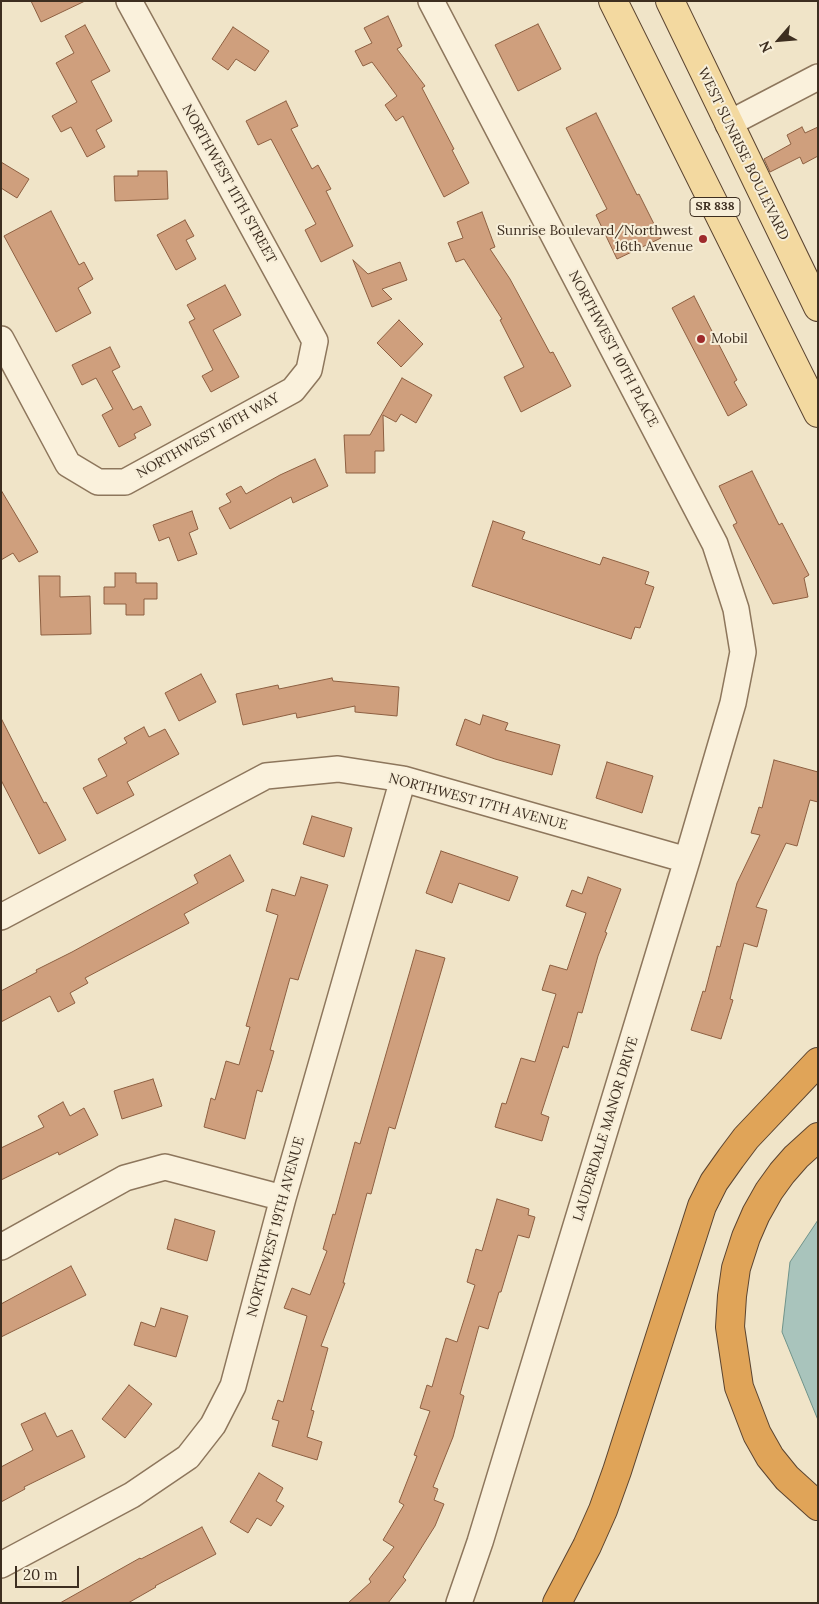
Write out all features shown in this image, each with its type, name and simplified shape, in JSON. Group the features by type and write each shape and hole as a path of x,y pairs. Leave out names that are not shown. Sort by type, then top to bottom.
{"highway":[{"path":"557,1603 586,1546 617,1471 702,1206 714,1182 731,1158 761,1122 818,1062"},
{"path":"784,1099 818,1077"},
{"path":"818,1137 782,1173 768,1192 756,1214 736,1268 730,1327 739,1387 757,1434 770,1457 787,1478 818,1506"}],"main road":[{"name":"SR 838","path":"613,1 818,413"},
{"name":"WEST SUNRISE BOULEVARD","path":"670,1 817,305"}],"street":[{"name":"NORTHWEST 11TH STREET","path":"129,1 315,341 309,370"},
{"name":"NORTHWEST 10TH PLACE","path":"431,1 715,544 736,609 743,652"},
{"path":"728,124 818,76"},
{"name":"NORTHWEST 16TH WAY","path":"1,339 68,464 98,482 125,482 293,390 309,370"},
{"name":"LAUDERDALE MANOR DRIVE","path":"459,1603 480,1542 687,860 733,703 743,652"},
{"name":"NORTHWEST 17TH AVENUE","path":"2,914 266,776 338,769 403,779 687,860"},
{"name":"NORTHWEST 19TH AVENUE","path":"1,1565 132,1495 188,1457 213,1425 233,1386 283,1198 403,779"},
{"path":"1,1247 125,1178 165,1168 283,1198"}],"water":[{"path":"818,1220 818,1420 782,1332 790,1262"}],"building":[{"path":"31,1 85,1 41,22"},
{"path":"388,16 402,46 397,49 425,86 422,88 454,149 452,150 469,183 444,197 403,116 396,121 385,105 397,96 372,62 363,66 355,51 372,43 364,28"},
{"path":"538,24 561,69 518,91 495,45"},
{"path":"85,25 110,71 91,81 112,121 96,130 105,147 87,157 71,127 61,132 52,116 77,102 56,63 74,53 65,36"},
{"path":"233,27 269,51 255,71 236,59 228,70 212,59"},
{"path":"286,101 298,126 291,129 312,169 318,165 331,189 326,191 353,246 321,262 305,230 316,224 271,139 258,145 246,121"},
{"path":"596,113 661,238 617,259 596,215 607,209 566,128"},
{"path":"802,127 805,133 818,127 818,156 803,164 800,157 770,172 764,159 791,144 787,135"},
{"path":"1,162 29,179 17,198 1,188"},
{"path":"138,171 167,171 168,199 115,201 114,176 138,176"},
{"path":"51,211 79,265 84,262 93,279 78,288 91,313 56,332 4,236"},
{"path":"482,212 495,247 490,249 510,279 550,353 553,352 571,386 521,412 504,377 524,367 500,320 502,319 464,259 456,262 448,243 463,238 457,222"},
{"path":"185,220 194,236 186,240 196,259 176,270 157,235"},
{"path":"353,260 368,274 400,262 407,280 382,289 392,299 372,307"},
{"path":"225,285 241,315 213,330 239,377 211,392 202,376 213,370 189,322 195,319 187,305"},
{"path":"694,296 737,380 734,382 747,405 728,416 672,308"},
{"path":"399,320 423,344 401,367 377,343"},
{"path":"110,347 120,367 112,371 133,410 141,406 151,425 134,434 136,438 119,447 102,415 113,409 96,378 82,385 72,365"},
{"path":"402,378 432,395 416,423 401,414 396,422 383,415 384,451 375,451 375,473 346,473 344,435 370,435"},
{"path":"315,459 328,486 293,503 291,497 230,529 219,508 231,502 226,494 241,486 246,494 280,475"},
{"path":"752,471 779,525 782,523 809,575 804,578 808,597 773,604 733,525 737,523 719,486"},
{"path":"1,490 38,552 19,562 13,553 1,560"},
{"path":"192,511 198,529 189,533 197,554 178,561 169,537 159,541 153,525"},
{"path":"493,521 525,532 522,539 600,565 603,557 649,572 645,584 654,587 640,628 635,627 631,639 472,586"},
{"path":"115,573 136,573 136,583 157,583 157,599 144,599 144,615 126,615 126,604 104,604 104,587 115,587"},
{"path":"39,576 60,576 60,597 90,596 91,634 41,635"},
{"path":"201,674 216,702 179,721 165,693"},
{"path":"332,678 333,681 399,687 397,716 355,712 355,706 297,718 296,713 243,725 236,694 278,685 279,689"},
{"path":"483,715 508,723 505,730 560,745 552,775 495,759 456,745 465,719 480,725"},
{"path":"1,718 44,803 46,802 66,840 39,854 1,780"},
{"path":"144,727 149,737 165,729 179,754 127,782 134,795 97,814 83,788 107,776 98,759 127,743 124,738"},
{"path":"774,760 818,772 818,802 810,800 797,846 786,843 756,907 767,910 757,947 744,943 730,999 733,1000 721,1039 691,1030 703,991 705,992 717,946 720,947 737,883 760,835 751,833 759,807 762,808"},
{"path":"607,762 653,776 642,813 596,798"},
{"path":"312,816 352,828 344,857 303,844"},
{"path":"441,851 518,877 509,901 459,883 452,903 426,893"},
{"path":"230,855 244,881 184,914 189,923 85,978 88,983 70,993 75,1003 58,1012 50,996 1,1022 1,991 37,972 36,970 198,883 194,875"},
{"path":"301,877 328,885 298,980 290,978 270,1050 274,1051 262,1092 257,1090 245,1139 204,1127 211,1098 215,1100 226,1061 239,1065 250,1027 246,1026 278,915 266,911 272,889 295,896"},
{"path":"588,877 621,889 605,932 607,933 598,956 582,1013 578,1012 568,1048 563,1046 541,1114 549,1117 542,1141 495,1127 502,1103 506,1104 521,1058 535,1062 556,994 542,990 550,965 567,970 586,913 566,906 572,890 582,894"},
{"path":"416,950 445,958 395,1129 389,1127 371,1194 367,1193 343,1283 345,1283 321,1346 328,1348 311,1410 314,1411 307,1437 322,1442 317,1460 272,1446 279,1421 272,1419 278,1400 283,1402 307,1316 284,1308 292,1288 310,1295 327,1251 323,1249 333,1214 335,1215 355,1142 360,1144"},
{"path":"153,1079 162,1106 122,1119 114,1091"},
{"path":"63,1102 70,1116 84,1108 98,1135 59,1155 58,1152 1,1180 1,1148 44,1127 38,1116"},
{"path":"497,1199 529,1209 528,1215 535,1217 529,1238 518,1235 488,1329 479,1326 460,1394 464,1396 453,1437 433,1487 438,1489 434,1500 444,1504 435,1526 403,1577 406,1580 388,1603 348,1603 371,1582 369,1579 394,1547 383,1540 404,1505 399,1502 417,1456 414,1455 430,1411 420,1408 427,1385 432,1387 446,1338 457,1342 475,1285 467,1282 476,1249 482,1251"},
{"path":"175,1219 215,1231 207,1261 167,1249"},
{"path":"71,1266 86,1295 1,1337 1,1304"},
{"path":"161,1308 188,1316 176,1357 134,1345 141,1322 155,1327"},
{"path":"129,1385 152,1404 125,1438 102,1419"},
{"path":"45,1413 57,1437 72,1430 85,1457 24,1487 25,1489 1,1502 1,1467 33,1450 21,1424"},
{"path":"259,1473 283,1488 276,1501 284,1506 271,1526 257,1518 248,1533 230,1522"},
{"path":"202,1527 216,1554 155,1586 128,1603 60,1603 140,1558"}],"place":[{"name":"Sunrise Boulevard/Northwest 16th Avenue","path":"703,239"},
{"name":"Mobil","path":"701,339"}]}
